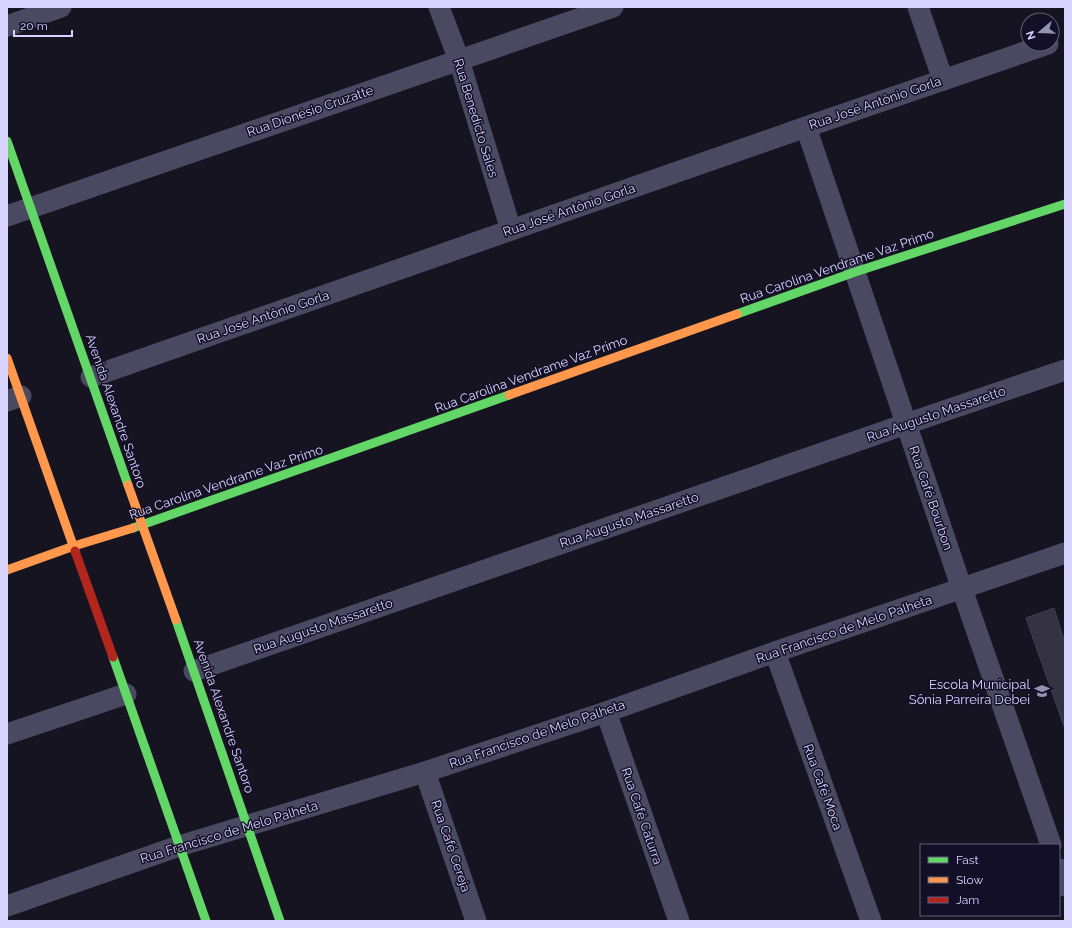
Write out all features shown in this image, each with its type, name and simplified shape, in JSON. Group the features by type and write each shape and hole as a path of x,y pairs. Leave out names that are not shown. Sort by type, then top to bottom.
{"street":[{"path":"7,26 61,7"},
{"name":"Rua Benedicto Sales","path":"439,7 459,60 511,230"},
{"name":"Rua Dionésio Cruzatte","path":"7,216 613,7"},
{"path":"918,7 943,80"},
{"name":"Rua José Antônio Gorla","path":"91,377 1025,52"},
{"name":"Rua Café Bourbon","path":"806,127 962,589 1051,844"},
{"name":"Avenida Alexandre Santoro","path":"7,141 143,525 280,921"},
{"name":"Rua Carolina Vendrame Vaz Primo","path":"7,570 74,546 143,525 856,272 1065,204"},
{"path":"7,358 14,398 74,546 206,921"},
{"name":"Rua Augusto Massaretto","path":"194,671 1065,370"},
{"name":"Rua Francisco de Melo Palheta","path":"7,906 179,846 425,772 606,712 775,652 1065,553"},
{"name":"Rua Café Moca","path":"775,652 871,921"},
{"path":"7,734 126,694"},
{"name":"Rua Café Caturra","path":"606,712 679,921"},
{"name":"Rua Café Cereja","path":"425,772 476,921"},
{"path":"1060,872 1065,886"}],"building":[{"path":"1054,608 1063,637 1065,637 1065,729 1026,618"}],"traffic: fast":[{"path":"7,141 128,485"},
{"path":"737,314 855,272 1065,204"},
{"path":"133,528 509,395"},
{"path":"176,620 280,921"},
{"path":"113,657 206,921"}],"traffic: slow":[{"path":"509,395 737,314"},
{"path":"7,358 75,551"},
{"path":"128,485 176,620"},
{"path":"7,570 74,546 133,528"}],"traffic: jam":[{"path":"75,551 113,657"}],"place":[{"name":"Escola Municipal Sônia Parreira Debei","path":"1042,691"}]}
